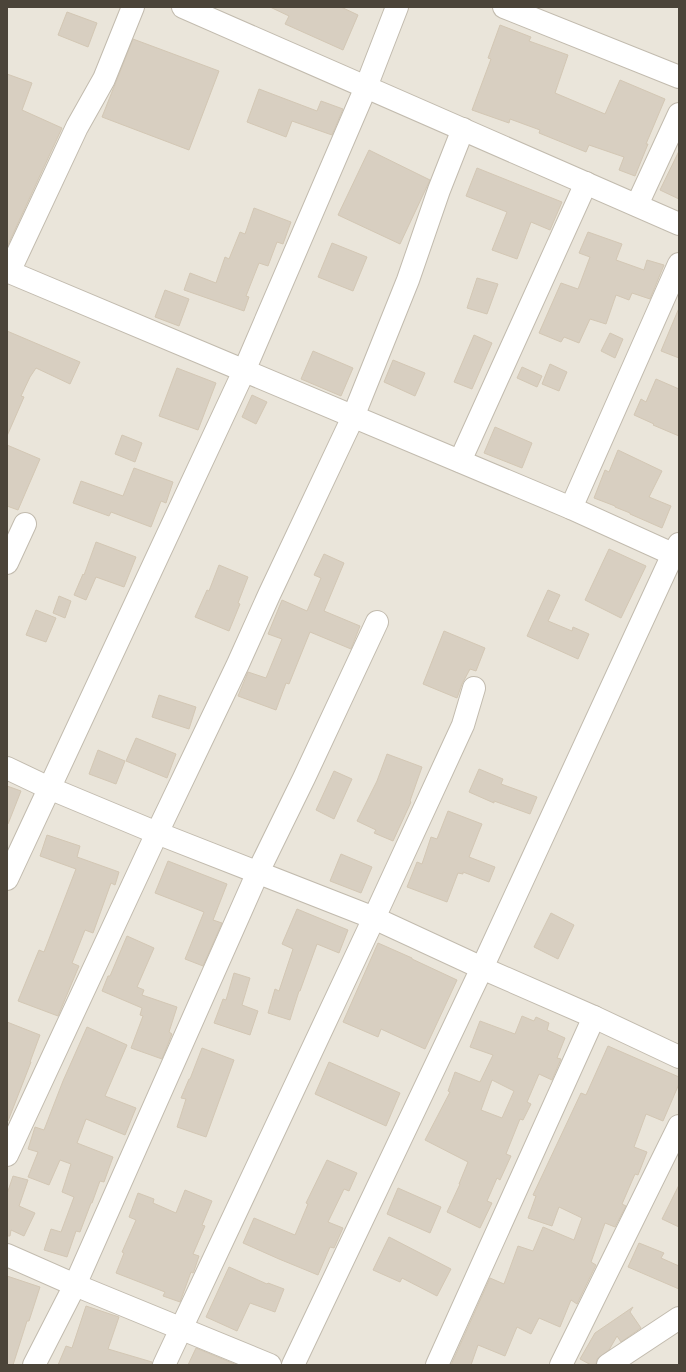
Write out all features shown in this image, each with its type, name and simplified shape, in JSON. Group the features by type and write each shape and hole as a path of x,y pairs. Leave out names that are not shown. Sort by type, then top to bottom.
{"street":[{"path":"133,7 104,79 77,127 8,272 677,552 482,968 293,1365"},
{"path":"183,7 679,224"},
{"path":"7,879 244,371 366,87 397,7"},
{"path":"504,7 679,77"},
{"path":"637,205 679,114"},
{"path":"7,1155 353,417 408,280 439,190 463,129"},
{"path":"460,462 586,183"},
{"path":"571,508 679,264"},
{"path":"7,562 24,524"},
{"path":"34,1365 75,1285 258,872 377,622"},
{"path":"164,1365 463,725 474,688"},
{"path":"7,768 49,788 158,833 374,918 679,1057"},
{"path":"436,1365 594,1017"},
{"path":"560,1365 679,1126"},
{"path":"7,1255 75,1285 270,1365"},
{"path":"608,1365 679,1318"}],"shaded area":[{"path":"7,7 679,7 679,1365 7,1365"}],"building":[{"path":"270,7 341,7 358,15 343,50 285,24 289,16"},
{"path":"67,12 97,23 88,47 58,35"},
{"path":"500,25 531,37 529,41 568,55 555,93 605,114 620,80 665,99 646,144 648,144 635,176 619,170 624,157 589,145 586,152 539,133 540,130 510,119 509,123 472,110 491,59 488,58"},
{"path":"133,39 219,71 189,150 102,117"},
{"path":"7,74 32,83 22,110 62,128 7,247"},
{"path":"259,89 317,111 321,101 343,109 332,135 292,121 286,137 247,122"},
{"path":"369,150 430,180 400,244 338,215"},
{"path":"679,151 679,199 660,190"},
{"path":"477,168 562,202 550,230 531,222 517,259 492,250 507,212 466,196"},
{"path":"254,208 291,222 283,244 277,242 268,266 259,263 246,296 249,297 244,311 184,290 190,273 216,283 225,257 229,259 240,232 245,234"},
{"path":"588,232 622,244 616,260 644,270 647,260 664,265 650,299 632,293 629,300 616,295 606,324 590,319 579,343 564,337 561,342 539,333 561,283 578,289 590,257 579,253"},
{"path":"332,243 367,257 353,291 318,277"},
{"path":"477,278 498,284 487,314 467,308"},
{"path":"165,290 189,299 179,326 155,317"},
{"path":"679,308 679,358 661,351"},
{"path":"7,331 80,362 70,384 36,368 21,396 24,397 7,436"},
{"path":"610,333 623,339 615,358 601,351"},
{"path":"474,335 492,343 472,389 454,382"},
{"path":"313,351 353,368 341,396 301,379"},
{"path":"393,360 425,373 415,396 384,382"},
{"path":"550,364 567,372 559,391 542,384"},
{"path":"522,367 542,376 537,387 517,378"},
{"path":"177,368 216,383 198,430 159,416"},
{"path":"656,379 679,389 679,436 634,415 641,399 646,402"},
{"path":"252,395 267,402 256,424 242,417"},
{"path":"495,427 532,443 522,468 484,453"},
{"path":"122,435 142,443 135,462 115,454"},
{"path":"7,445 40,459 18,510 7,506"},
{"path":"618,450 662,471 649,497 671,506 662,528 594,498 605,470 609,472"},
{"path":"134,468 173,482 166,503 161,501 151,527 111,512 109,516 73,503 81,481 123,496"},
{"path":"96,542 136,557 124,587 96,577 86,600 74,595 83,574 84,575"},
{"path":"609,549 646,566 621,618 585,600"},
{"path":"324,554 344,563 324,611 360,626 351,649 310,632 289,684 286,683 276,710 238,696 248,672 266,678 282,639 268,634 282,600 307,611 321,578 314,575"},
{"path":"219,565 248,577 238,603 240,604 229,631 195,617 207,590 209,591"},
{"path":"548,590 560,595 548,621 572,631 573,627 589,634 578,659 527,636"},
{"path":"59,596 71,601 65,618 53,613"},
{"path":"36,610 56,618 46,642 26,635"},
{"path":"444,631 485,648 476,671 470,669 457,698 423,684"},
{"path":"159,695 196,707 189,729 152,717"},
{"path":"136,738 176,754 167,778 126,761"},
{"path":"98,750 125,761 116,784 89,774"},
{"path":"387,754 422,767 410,801 411,802 393,841 374,833 376,830 357,821 377,781"},
{"path":"479,769 503,779 501,784 537,797 530,814 494,801 494,803 469,792"},
{"path":"334,771 352,779 334,819 316,810"},
{"path":"7,786 21,791 8,824 7,824"},
{"path":"448,811 482,824 469,857 495,867 489,882 463,872 463,874 458,873 447,902 407,887 417,862 422,864 431,837 437,839"},
{"path":"47,835 80,846 77,857 119,872 115,885 111,883 93,933 85,930 72,963 79,966 58,1016 18,1001 39,950 44,952 76,869 40,856"},
{"path":"341,854 372,867 361,893 330,881"},
{"path":"168,861 227,884 213,920 222,923 203,966 185,959 204,912 155,893"},
{"path":"297,909 348,930 339,953 317,944 299,991 290,1020 268,1013 275,989 279,991 293,949 282,944"},
{"path":"551,913 574,925 558,959 534,947"},
{"path":"127,936 154,948 137,987 144,990 142,995 177,1007 169,1032 172,1034 162,1059 131,1048 143,1016 140,1015 142,1008 102,991"},
{"path":"378,943 457,980 425,1049 381,1029 378,1037 343,1022"},
{"path":"234,973 250,978 242,1005 258,1011 250,1035 214,1023 223,999 226,1000"},
{"path":"522,1016 534,1021 536,1017 549,1023 547,1030 565,1038 557,1058 561,1059 552,1080 539,1074 527,1102 531,1104 523,1120 520,1119 506,1154 511,1156 500,1180 497,1178 487,1201 492,1203 480,1228 447,1212 468,1162 425,1140 450,1092 448,1091 455,1072 480,1082 493,1055 470,1047 480,1021 515,1034","holes":["492,1080 514,1091 502,1118 481,1110"]},
{"path":"7,1022 40,1035 8,1121"},
{"path":"87,1027 127,1045 105,1096 136,1108 125,1135 86,1119 77,1143 113,1157 104,1182 100,1181 80,1232 76,1231 67,1257 44,1250 51,1229 61,1232 74,1197 62,1192 71,1164 60,1160 49,1185 28,1177 38,1152 28,1149 35,1127 44,1130 63,1081"},
{"path":"608,1046 679,1077 679,1084 663,1121 646,1114 634,1147 647,1152 638,1175 635,1174 622,1204 626,1206 615,1227 605,1223 591,1262 596,1265 577,1304 571,1300 560,1327 539,1318 531,1334 517,1327 505,1356 478,1345 471,1365 451,1365 490,1278 504,1284 518,1246 533,1251 543,1227 574,1240 582,1218 559,1207 552,1226 528,1218 536,1196 533,1195 581,1093 586,1095"},
{"path":"202,1048 234,1060 206,1137 177,1127 186,1099 181,1098"},
{"path":"329,1062 400,1093 386,1126 315,1094"},
{"path":"327,1160 357,1173 349,1191 344,1189 328,1222 343,1228 334,1248 330,1247 318,1275 243,1243 254,1218 295,1235 308,1204 306,1203"},
{"path":"13,1176 28,1180 19,1206 35,1213 24,1236 11,1230 10,1236 7,1236 7,1194"},
{"path":"679,1185 679,1227 662,1219"},
{"path":"398,1188 441,1207 430,1233 387,1214"},
{"path":"185,1190 212,1201 202,1225 205,1226 193,1254 199,1256 193,1273 191,1272 180,1302 163,1296 165,1292 116,1273 124,1253 122,1252 136,1220 129,1217 138,1193 154,1199 153,1203 176,1213"},
{"path":"389,1237 451,1269 437,1296 402,1278 400,1282 373,1270"},
{"path":"639,1243 664,1253 661,1258 679,1266 679,1289 628,1267"},
{"path":"229,1267 267,1284 268,1283 284,1289 275,1312 250,1303 237,1331 206,1317"},
{"path":"7,1276 40,1287 13,1365 7,1365"},
{"path":"86,1306 119,1317 108,1349 152,1362 152,1365 58,1365 66,1346 72,1348"},
{"path":"633,1307 630,1312 641,1328 621,1342 617,1336 609,1350 597,1359 596,1365 591,1365 580,1359 595,1333"},
{"path":"196,1348 237,1365 188,1365"}]}
